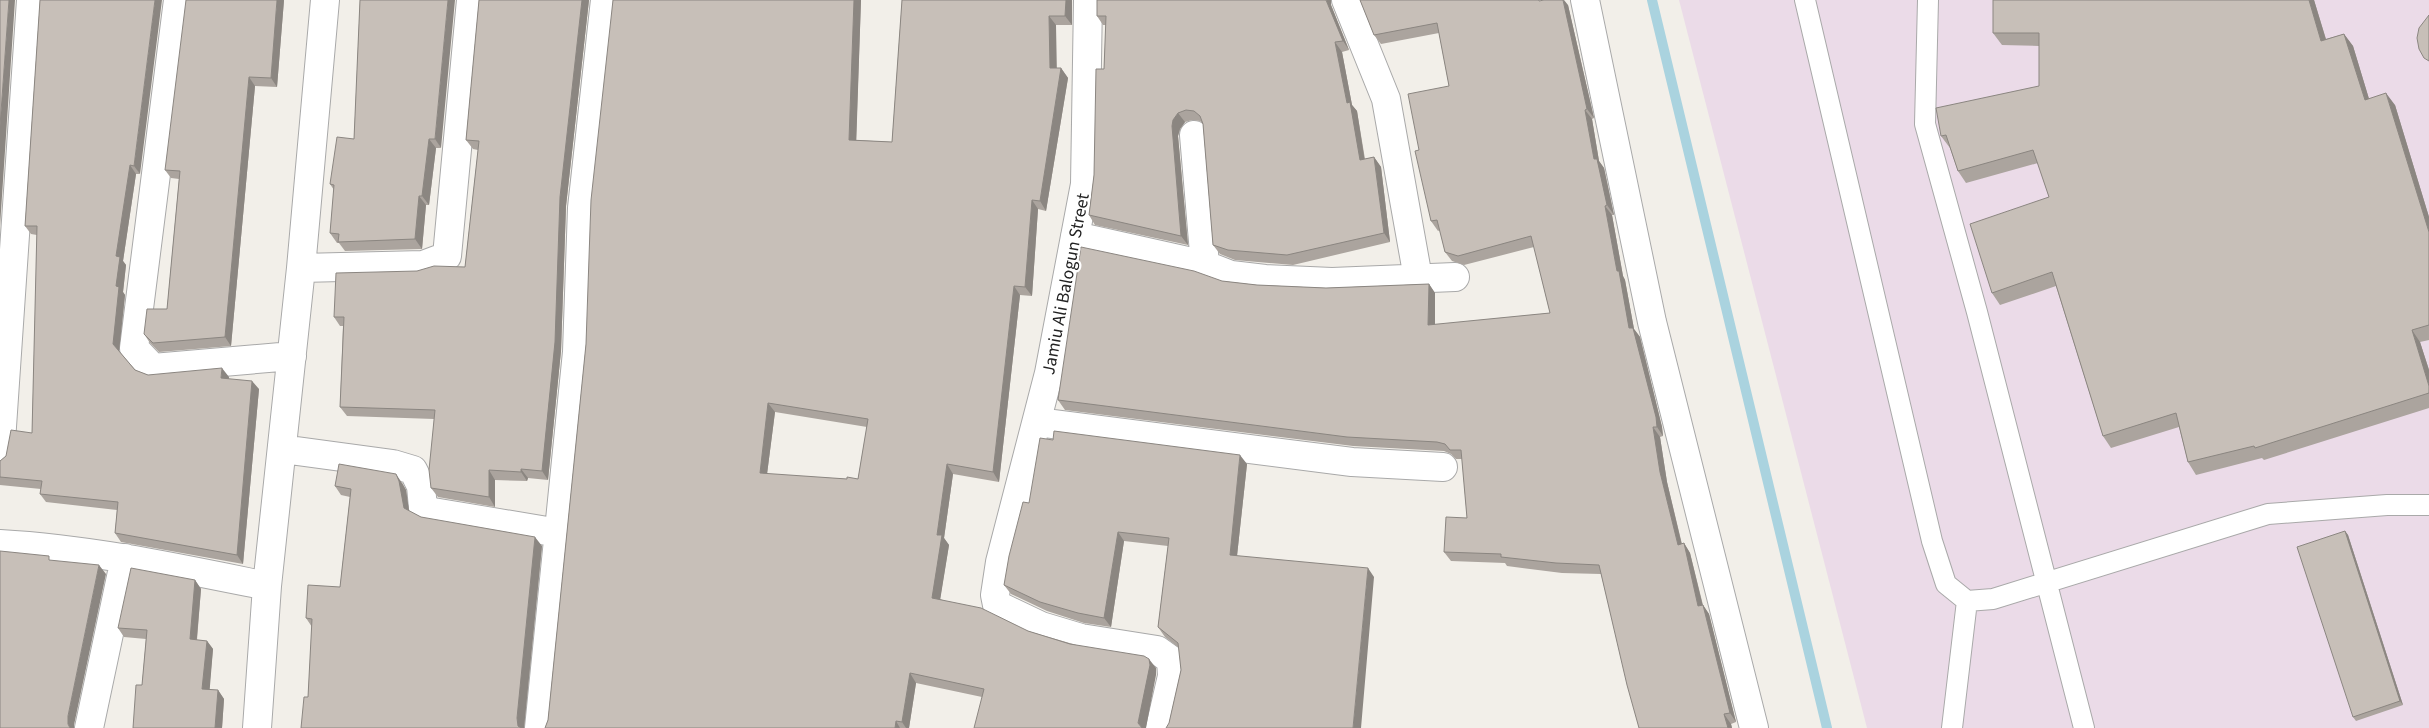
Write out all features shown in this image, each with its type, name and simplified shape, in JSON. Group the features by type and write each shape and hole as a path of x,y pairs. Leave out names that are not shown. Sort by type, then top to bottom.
{"street":[{"path":"0,456 31,0"},
{"path":"178,0 134,348 153,368 292,356"},
{"path":"257,728 267,586 301,268 325,0"},
{"path":"301,268 423,265 447,256 471,0"},
{"path":"539,728 577,352 579,244 582,208 605,0"},
{"name":"Jamiu Ali Balogun Street","path":"1088,0 1085,184 1049,373 1000,562 994,594 998,605 1002,608 1041,626 1081,638 1157,650 1171,660 1172,676 1160,728"},
{"path":"1346,0 1386,99 1418,278"},
{"path":"1585,0 1652,322 1754,728"},
{"path":"1194,135 1205,265"},
{"path":"1075,236 1205,265 1231,275 1266,279 1332,282 1455,277"},
{"path":"1037,422 1352,462 1443,467"},
{"path":"282,449 393,464 413,470 420,486 423,508 433,512 559,533"},
{"path":"0,544 40,546 125,558 267,586"},
{"path":"89,728 125,558"}],"lane":[{"path":"1805,0 1932,541 1946,584 1967,601 1993,599 2047,580 2268,514 2387,505 2429,505"},
{"path":"1928,0 1925,124 2047,580 2084,728"},
{"path":"1952,728 1967,601"}],"shaded area":[{"path":"1679,0 2429,0 2429,728 1867,728"}],"building":[{"path":"0,0 9,0 0,126"},
{"path":"40,0 155,0 134,166 130,165 116,256 120,257 116,286 119,287 113,344 135,370 148,375 222,368 221,378 252,381 237,555 115,533 118,502 40,494 42,481 0,477 0,461 6,456 11,430 32,433 37,226 25,226"},
{"path":"186,0 277,0 271,78 249,77 225,337 153,343 144,334 147,309 167,309 180,171 165,170"},
{"path":"360,0 448,0 435,139 429,139 422,196 419,196 415,239 338,242 339,234 330,233 334,185 330,184 337,137 354,139"},
{"path":"479,0 582,0 560,197 555,342 542,471 521,469 521,472 489,470 489,497 431,488 429,470 435,410 340,407 344,317 334,317 336,273 417,271 434,266 465,267 479,141 466,140"},
{"path":"613,0 854,0 849,140 892,142 902,0 1066,0 1065,16 1049,16 1050,68 1061,68 1040,201 1032,200 1025,287 1014,286 993,472 947,464 937,535 942,535 932,598 981,608 1028,631 1070,644 1144,656 1149,659 1150,665 1138,723 1142,728 974,728 984,689 910,673 902,722 896,721 895,728 545,728 548,720 586,344 591,200","holes":["768,403 868,419 858,479 760,473"]},
{"path":"1097,0 1326,0 1343,41 1335,42 1347,103 1350,102 1360,160 1374,157 1384,233 1287,255 1228,250 1213,245 1203,124 1200,116 1194,111 1186,110 1178,113 1173,120 1172,126 1181,236 1089,215 1094,175 1096,69 1104,69 1106,16 1097,16"},
{"path":"1360,0 1563,0 1587,109 1585,110 1594,159 1597,159 1607,205 1605,206 1629,328 1633,328 1656,417 1657,427 1653,427 1660,472 1678,545 1684,543 1698,606 1703,605 1730,713 1724,714 1728,728 1639,728 1599,565 1556,563 1501,557 1501,554 1444,552 1446,517 1467,518 1461,450 1450,450 1445,444 1437,442 1347,437 1058,400 1081,247 1194,271 1222,281 1257,285 1326,288 1429,284 1428,325 1550,313 1531,236 1458,256 1445,252 1437,220 1431,221 1415,151 1419,150 1408,94 1449,86 1437,23 1374,35"},
{"path":"1993,0 2309,0 2321,41 2344,34 2365,100 2386,93 2429,232 2429,325 2412,330 2429,386 2429,393 2255,448 2254,446 2188,462 2176,413 2103,436 2052,272 1992,293 1970,224 2049,197 2033,150 1958,171 1946,135 1941,136 1936,108 2039,86 2039,33 1993,33"},
{"path":"2429,15 2429,61 2424,58 2419,49 2417,38 2419,28"},
{"path":"1054,431 1240,455 1230,555 1368,568 1353,728 1166,728 1169,723 1181,670 1178,643 1158,627 1169,538 1118,532 1104,618 1040,602 1004,585 1009,556 1023,502 1029,503 1040,438 1053,440"},
{"path":"339,464 396,474 404,508 421,517 535,537 517,718 518,726 521,728 301,728 304,697 308,697 312,619 306,618 308,585 340,587 351,489 335,486"},
{"path":"2345,531 2400,701 2353,717 2297,547"},
{"path":"0,551 49,556 49,560 99,565 68,716 70,728 0,728"},
{"path":"131,568 195,580 190,639 207,641 202,689 218,690 215,728 133,728 136,685 142,685 147,630 118,628"}],"waterway":[{"path":"1652,0 1827,728"}]}
